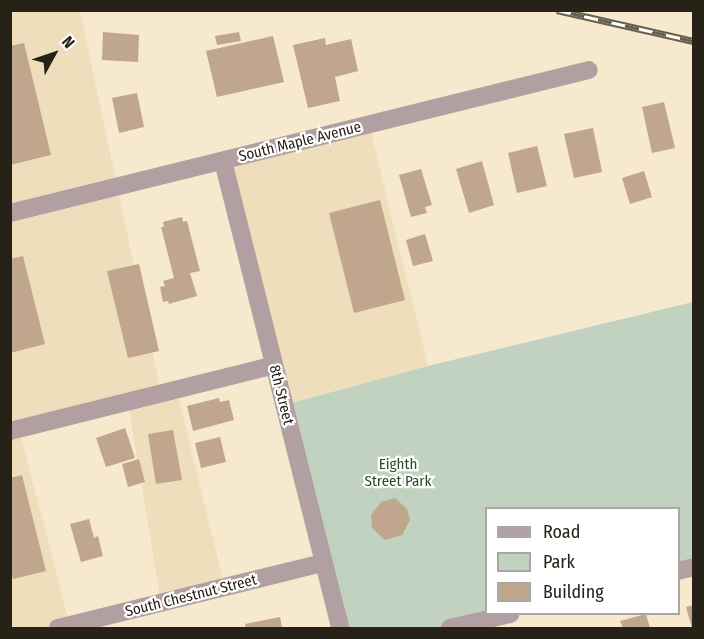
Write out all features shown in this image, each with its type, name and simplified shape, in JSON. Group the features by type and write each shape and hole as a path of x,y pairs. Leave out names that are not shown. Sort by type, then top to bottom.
{"street":[{"name":"South Maple Avenue","path":"10,213 589,70"},
{"name":"8th Street","path":"223,161 340,628"},
{"path":"10,431 273,365"},
{"name":"South Chestnut Street","path":"58,628 323,563"},
{"path":"450,628 506,615"}],"shaded area":[{"path":"10,11 80,11 161,393 176,389 225,587 161,603 128,402 19,429 70,626 58,628 12,628 11,623"},
{"path":"369,125 428,366 284,405 223,161"}],"green space":[{"name":"Eighth Street Park","path":"693,302 693,567 680,571 680,507 485,507 485,614 450,628 340,628 284,405 428,366"}],"building":[{"path":"103,32 139,35 138,62 102,60"},
{"path":"239,32 241,41 217,45 215,36"},
{"path":"273,36 284,82 217,97 206,51"},
{"path":"325,38 326,45 351,39 358,71 335,77 340,101 308,108 293,45"},
{"path":"24,43 51,155 10,165 10,46"},
{"path":"137,93 144,127 119,133 112,98"},
{"path":"664,102 675,148 652,153 642,107"},
{"path":"593,128 602,172 574,178 564,134"},
{"path":"537,146 547,186 517,193 508,153"},
{"path":"482,161 494,205 469,213 456,169"},
{"path":"421,169 432,205 425,207 427,213 411,217 399,175"},
{"path":"644,171 652,197 630,204 622,178"},
{"path":"380,200 405,300 354,313 329,213"},
{"path":"182,217 183,222 187,221 200,271 190,273 197,296 169,304 168,301 163,302 160,287 165,286 163,281 174,278 161,227 164,227 163,222"},
{"path":"425,234 433,261 413,266 406,240"},
{"path":"23,256 45,344 10,353 10,259"},
{"path":"139,264 159,351 128,358 107,271"},
{"path":"219,398 220,402 229,400 234,420 193,431 187,406"},
{"path":"125,428 135,458 106,467 96,438"},
{"path":"173,430 182,480 156,484 148,434"},
{"path":"220,437 226,462 201,468 195,443"},
{"path":"139,459 145,482 128,487 122,464"},
{"path":"22,475 46,571 13,579 10,568 10,478"},
{"path":"395,498 407,509 410,520 402,535 385,540 372,528 371,515 381,502"},
{"path":"89,519 94,538 98,536 103,556 81,562 70,524"},
{"path":"694,605 694,628 692,628 686,607"},
{"path":"646,615 650,628 623,628 620,621"},
{"path":"280,617 282,628 246,628 245,624"}],"railway":[{"path":"557,10 694,41"}]}
